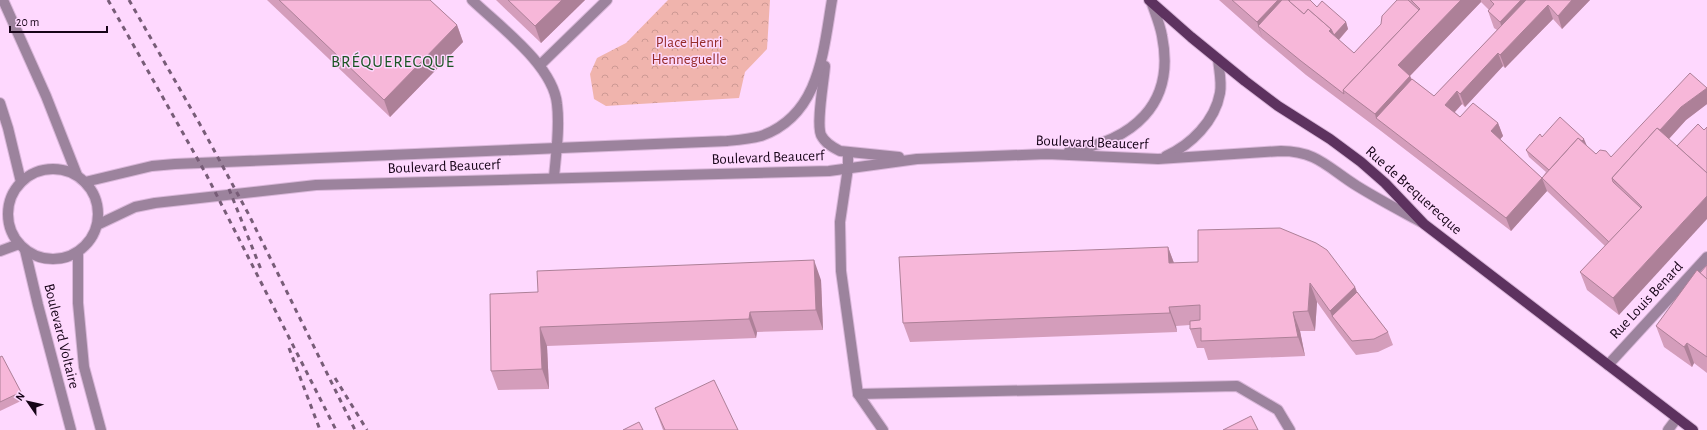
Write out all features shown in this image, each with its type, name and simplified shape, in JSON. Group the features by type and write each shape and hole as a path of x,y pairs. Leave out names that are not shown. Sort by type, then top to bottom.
{"main road":[{"name":"Rue de Brequerecque","path":"1150,1 1218,59 1278,106 1330,139 1361,162 1385,183 1424,224 1693,430"}],"street":[{"path":"3,0 46,96 77,175"},
{"path":"472,0 524,48 540,65 552,84 557,104 554,178"},
{"path":"540,65 607,0"},
{"path":"832,0 826,38 825,72 820,129 821,135 829,144 840,151 917,158"},
{"path":"1047,154 1082,149 1110,140 1133,127 1150,111 1160,90 1164,64 1162,35 1150,1"},
{"name":"Boulevard Beaucerf","path":"85,182 152,166 175,164 727,141 759,136 783,124 806,100 820,71 826,38"},
{"path":"1158,159 1187,144 1197,135 1210,116 1220,94 1221,82 1218,59"},
{"path":"0,103 8,128 21,182"},
{"name":"Boulevard Beaucerf","path":"97,225 117,215 144,205 316,185 829,171 917,158 1047,154 1158,159 1280,151 1306,154 1319,160 1357,186 1424,224"},
{"path":"848,152 848,168 840,222 841,272 858,394 883,430"},
{"path":"0,209 9,201 21,182 32,174 50,168 64,170 77,175 92,190 96,200 98,214 97,225 94,234 87,244 78,252 63,258 47,259 36,256 22,247 11,232 8,218 9,201"},
{"path":"0,251 22,247"},
{"name":"Boulevard Voltaire","path":"22,247 71,430"},
{"name":"Boulevard Voltaire","path":"78,252 78,303 84,367 101,430"},
{"name":"Rue Louis Benard","path":"1608,365 1707,257"},
{"path":"858,394 1237,386 1278,410 1290,430"},
{"path":"1668,430 1677,418"}],"green space":[{"name":"Place Henri Henneguelle","path":"668,0 770,0 767,49 745,72 739,98 606,106 594,99 590,74 597,58 626,43"}],"building":[{"path":"279,0 430,0 457,25 384,100"},
{"path":"508,0 562,0 535,26"},
{"path":"1232,0 1278,0 1257,22"},
{"path":"1282,0 1288,0 1304,14 1308,9 1331,29 1329,31 1354,53 1381,24 1382,16 1397,0 1408,0 1419,10 1343,90 1344,94 1258,26"},
{"path":"1310,0 1317,7 1322,1 1346,22 1334,35 1331,29 1308,9 1304,14 1289,1"},
{"path":"1411,0 1461,0 1398,65 1410,76 1375,114 1343,90 1420,9"},
{"path":"1490,0 1521,0 1500,22 1488,11 1494,4"},
{"path":"1526,0 1572,0 1558,16 1548,5 1500,55 1498,53 1460,94 1457,91 1445,105 1460,117 1473,103 1498,123 1491,131 1542,178 1506,218 1376,118 1412,79 1434,96"},
{"path":"1690,73 1707,88 1681,107 1660,130 1657,128 1612,178 1613,182 1641,208 1609,242 1542,178 1578,138 1596,154 1600,150 1606,151 1611,157"},
{"path":"1560,117 1584,139 1582,141 1578,138 1549,170 1526,150 1540,134 1542,137"},
{"path":"1698,124 1704,130 1707,127 1707,173 1677,146"},
{"path":"1657,128 1707,173 1707,196 1613,298 1580,272 1642,207 1612,178"},
{"path":"1280,228 1316,243 1327,250 1355,287 1330,311 1310,283 1308,311 1293,312 1298,337 1201,341 1201,328 1190,329 1190,321 1200,320 1200,305 1169,307 1170,313 903,323 899,257 1168,247 1169,263 1198,262 1198,230"},
{"path":"814,260 816,310 750,312 749,319 540,327 542,369 491,371 490,294 538,292 537,271"},
{"path":"1707,265 1707,279 1700,273"},
{"path":"1697,270 1707,279 1707,357 1687,343 1684,347 1656,326"},
{"path":"1357,292 1388,332 1374,339 1352,341 1332,316"},
{"path":"2,356 21,392 0,402 0,357"},
{"path":"714,380 738,430 665,430 655,408"},
{"path":"1251,416 1258,430 1223,430"},
{"path":"639,422 643,430 623,430"}],"railway":[{"path":"108,0 206,174 336,430"},
{"path":"129,0 202,128 249,215 355,430"},
{"path":"229,189 262,272"},
{"path":"289,348 320,430"},
{"path":"335,378 367,430"}],"district":[{"name":"BRÉQUERECQUE","path":"393,61"}]}
